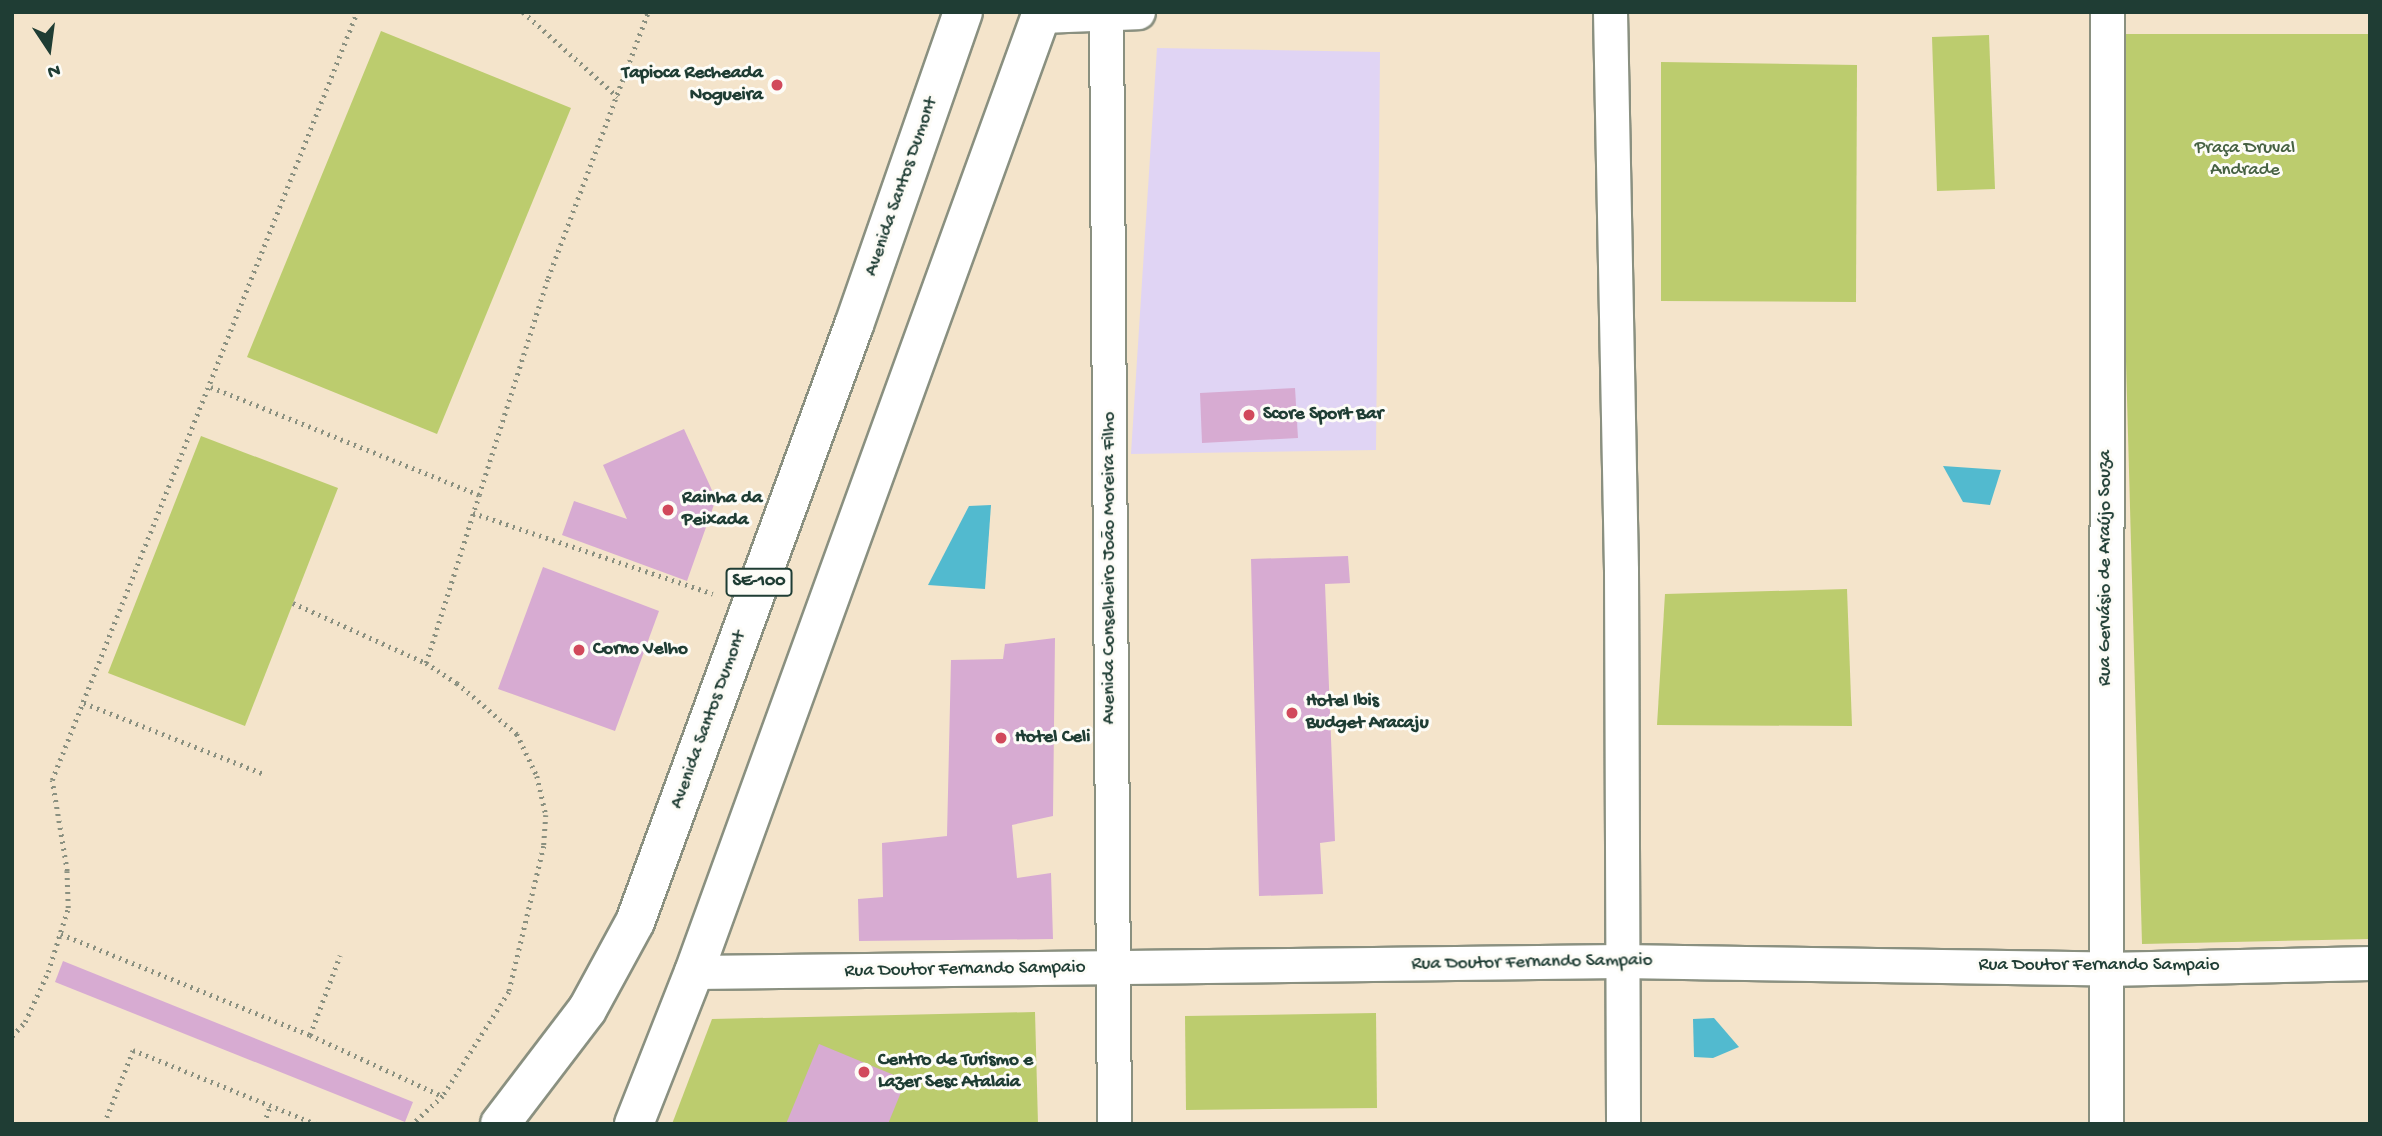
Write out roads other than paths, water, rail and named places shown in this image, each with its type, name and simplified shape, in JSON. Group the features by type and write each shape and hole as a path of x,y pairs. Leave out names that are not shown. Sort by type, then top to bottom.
{"main road":[{"name":"Avenida Santos Dumont","path":"500,1124 587,1010 635,922 962,12"},
{"path":"634,1124 694,972 1041,14"}],"street":[{"path":"1041,14 1138,12"},
{"path":"1610,12 1621,569 1623,1124"},
{"name":"Rua Gervásio de Araújo Souza","path":"2106,1124 2107,12"},
{"name":"Avenida Conselheiro João Moreira Filho","path":"1106,13 1114,1124"},
{"name":"Rua Doutor Fernando Sampaio","path":"694,972 1622,961 2105,969 2370,963"}],"water":[{"path":"1943,466 2001,470 1990,505 1963,502"},
{"path":"991,505 985,589 928,585 969,506"},
{"path":"1714,1018 1739,1047 1713,1058 1694,1057 1693,1019"}],"place":[{"name":"Tapioca Recheada Nogueira","path":"777,85"},
{"name":"Score Sport Bar","path":"1249,415"},
{"name":"Rainha da Peixada","path":"668,510"},
{"name":"Corno Velho","path":"579,650"},
{"name":"Hotel Ibis Budget Aracaju","path":"1292,713"},
{"name":"Hotel Celi","path":"1001,738"},
{"name":"Centro de Turismo e Lazer Sesc Atalaia","path":"864,1072"}],"park label":[{"name":"Praça Druval Andrade","path":"2245,160"}]}
